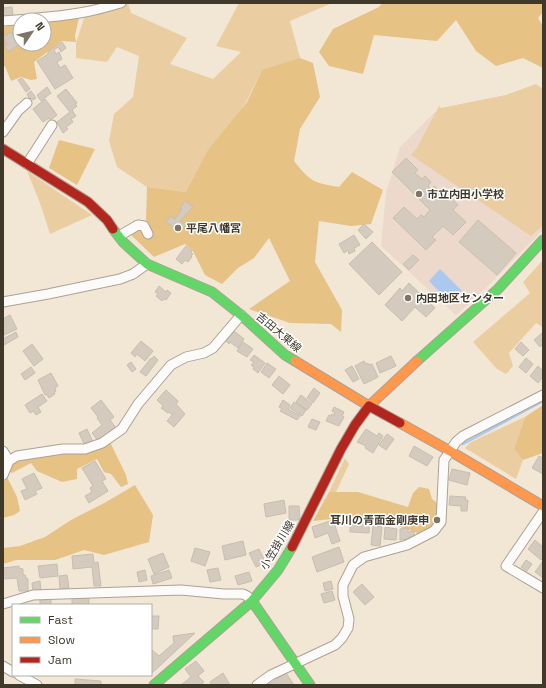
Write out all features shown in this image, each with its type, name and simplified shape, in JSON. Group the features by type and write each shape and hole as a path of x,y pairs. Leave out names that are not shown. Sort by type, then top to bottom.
{"main road":[{"name":"吉田大東線","path":"3,149 88,202 107,220 123,242 147,264 212,292 241,314 285,355 369,406 450,451 543,506"},
{"path":"369,406 390,385 498,289 543,240"},
{"name":"小笠掛川線","path":"154,685 252,601 278,570 295,542 341,450 355,425 369,406"},
{"path":"252,601 310,685"}],"street":[{"path":"3,21 87,12 121,3"},
{"path":"3,132 18,111 27,102"},
{"path":"27,164 52,125"},
{"path":"119,236 138,226 144,226 148,234"},
{"path":"3,302 120,279 132,274 147,264"},
{"path":"3,475 9,461 17,456 62,449 85,449 102,443 122,429 137,406 171,365 186,357 204,353 213,348 241,314"},
{"path":"257,685 271,675 335,645 342,638 348,628 349,619 342,596 343,585 353,565 364,557 407,545 434,531 441,522 444,460 456,442 464,436 543,395"},
{"path":"3,451 9,461"},
{"path":"543,512 506,566 543,588"},
{"path":"3,604 33,595 108,591 181,590 224,594 243,594 252,601"},
{"path":"3,666 12,671"},
{"path":"21,676 37,685"}],"shaded area":[{"path":"122,3 128,3 131,13 187,38 170,64 213,79 241,52 216,46 239,3 332,3 290,21 300,58 260,74 246,102 186,192 147,187 117,167 109,141 114,114 133,97 139,56 117,47 107,62 76,58 76,43 86,12"},
{"path":"382,3 543,3 543,12 538,18 543,26 543,68 523,58 496,66 476,51 456,20 437,41 374,35 363,74 329,66 319,52 333,29 379,7"},
{"path":"80,13 75,36 76,42 62,41 52,48 52,18"},
{"path":"12,25 12,52 47,52 34,62 37,79 31,80 21,77 11,81 5,66 3,67 3,27"},
{"path":"300,58 313,63 320,97 300,129 294,161 308,177 323,184 339,187 352,172 383,190 371,224 351,226 319,221 315,262 342,310 341,332 331,324 290,323 249,309 290,281 269,238 254,258 238,268 222,284 205,275 193,251 185,244 154,257 129,233 146,221 147,187 186,192 208,150 247,102 262,70"},
{"path":"536,84 543,89 543,225 531,236 411,155 417,148 439,106 441,108 506,95"},
{"path":"543,89 543,230 485,289 456,315 381,246 386,193 400,147 435,112"},
{"path":"59,140 95,149 77,185 49,168"},
{"path":"27,171 92,215 50,234 40,203"},
{"path":"543,260 543,327 536,323 509,353 513,366 506,374 497,369 473,342 530,293 523,282"},
{"path":"543,405 543,453 523,460 514,449 525,417"},
{"path":"525,417 514,449 523,460 516,479 465,448 471,442"},
{"path":"110,442 126,475 128,484 121,487 111,474 104,472 97,459 77,469 77,479 62,482 37,471 31,463 12,473 9,471 15,462 60,453 88,453"},
{"path":"345,458 349,464 336,492 329,492"},
{"path":"5,473 17,497 20,511 14,515 3,518 3,475"},
{"path":"135,485 153,515 149,542 104,555 84,550 55,560 16,560 3,564 3,548 20,546 45,537 71,520"},
{"path":"419,487 429,489 432,499 437,503 435,522 420,534 368,515 313,521 329,492 358,492 408,507 413,493"}],"water":[{"path":"440,269 462,291 450,303 429,281"}],"building":[{"path":"12,7 12,15 3,17 3,8"},
{"path":"11,32 12,33 12,49 8,52 4,46 7,44 3,37"},
{"path":"62,42 66,48 61,52 58,47 54,50 56,54 59,52 62,59 57,62 60,68 65,65 73,78 55,89 37,61 48,54 48,52 52,52 52,48"},
{"path":"22,78 30,89 26,92 18,80"},
{"path":"47,87 51,93 41,101 37,95"},
{"path":"66,89 77,103 75,104 77,106 72,110 76,116 71,119 73,122 66,127 68,129 63,133 57,122 70,112 57,96"},
{"path":"31,91 36,98 33,100 32,98 30,99 27,94"},
{"path":"45,99 57,115 50,120 49,118 43,122 33,109"},
{"path":"406,158 418,170 415,173 422,179 425,176 431,182 428,186 431,189 434,186 444,195 446,192 458,205 453,210 466,222 453,235 443,226 432,237 436,240 426,250 393,218 404,207 417,219 421,215 424,217 430,210 392,172"},
{"path":"185,201 193,207 180,221 185,225 180,232 166,222 171,216 175,219 182,209 180,208"},
{"path":"478,220 516,253 497,275 459,242"},
{"path":"364,224 373,232 366,239 358,230"},
{"path":"354,235 360,245 354,248 355,251 349,254 348,250 344,253 339,244"},
{"path":"372,242 402,272 379,295 349,264"},
{"path":"186,246 192,251 191,253 193,254 188,262 185,260 182,264 176,259"},
{"path":"413,255 419,260 409,270 403,264"},
{"name":"内田地区センター","path":"409,283 435,308 426,317 415,307 402,321 385,305 400,288 402,291"},
{"path":"159,286 166,292 167,290 171,293 166,300 164,299 162,301 156,296 158,294 155,292"},
{"path":"10,315 17,329 4,335 3,319"},
{"path":"234,331 244,339 238,348 226,341"},
{"path":"16,332 18,337 4,345 3,339"},
{"path":"542,333 543,344 540,347 534,340"},
{"path":"141,341 153,351 145,361 137,354 135,357 131,353"},
{"path":"243,342 253,349 247,357 237,351"},
{"path":"521,342 529,350 523,356 515,349"},
{"path":"32,344 43,359 34,366 23,351"},
{"path":"254,355 265,363 258,373 251,365 254,362 250,360"},
{"path":"154,356 158,360 146,376 140,372"},
{"path":"391,356 396,366 380,373 376,363"},
{"path":"526,358 533,364 526,373 519,367"},
{"path":"364,361 366,364 372,364 378,377 364,384 355,366"},
{"path":"131,362 136,369 132,372 127,365"},
{"path":"267,363 276,369 269,378 261,372"},
{"path":"352,366 359,379 353,382 345,370"},
{"path":"538,366 543,371 543,377 538,383 530,376"},
{"path":"31,367 35,373 25,380 21,374"},
{"path":"51,373 58,386 55,388 55,394 49,398 46,394 45,395 38,380"},
{"path":"279,376 290,385 283,394 272,385"},
{"path":"314,388 320,393 313,403 307,398"},
{"path":"166,390 178,401 176,404 185,414 174,427 167,421 172,415 161,408 163,406 157,400"},
{"path":"42,394 47,401 38,407 41,412 36,415 33,411 30,413 25,405"},
{"path":"301,395 312,404 307,410 296,402"},
{"path":"101,400 114,417 110,420 116,428 99,442 92,433 102,425 91,408"},
{"path":"283,400 290,405 288,409 300,416 297,420 280,411 282,409 279,407"},
{"path":"294,402 306,410 302,416 290,408"},
{"path":"334,407 344,412 342,416 344,417 339,426 326,421 329,415 334,415 335,413 332,411"},
{"path":"312,419 320,422 316,430 308,427"},
{"path":"87,429 93,442 85,446 79,433"},
{"path":"366,429 377,436 379,433 383,436 373,453 365,448 366,446 357,442"},
{"path":"387,434 394,439 386,450 379,445"},
{"path":"414,446 433,457 427,466 409,456"},
{"path":"539,456 543,458 543,474 532,468"},
{"path":"95,461 106,479 102,481 108,491 89,503 85,496 92,492 90,488 93,486 82,468"},
{"path":"452,469 470,473 467,485 449,480"},
{"path":"34,473 42,488 35,491 37,494 25,500 21,491 27,489 22,479"},
{"path":"450,496 466,497 465,500 468,500 467,511 461,511 461,506 449,505"},
{"path":"284,500 286,513 266,517 264,504"},
{"path":"289,506 299,506 300,520 289,520"},
{"path":"350,516 370,517 369,533 350,532"},
{"path":"333,520 340,541 332,544 328,533 315,538 312,527"},
{"path":"373,526 382,527 380,546 371,545"},
{"path":"385,527 397,529 396,540 384,539"},
{"path":"408,528 408,532 414,531 414,538 400,540 400,529"},
{"path":"535,540 543,547 543,558 541,560 528,549"},
{"path":"243,541 246,555 225,560 222,546"},
{"path":"339,547 344,562 317,572 312,557"},
{"path":"195,548 210,552 205,566 191,561"},
{"path":"259,549 266,563 256,567 249,553"},
{"path":"163,553 169,567 154,574 148,559"},
{"path":"93,554 94,563 98,562 101,586 94,586 92,567 73,569 72,556"},
{"path":"526,560 532,564 527,571 521,567"},
{"path":"543,561 543,578 535,572"},
{"path":"57,564 58,576 40,578 38,566"},
{"path":"19,566 19,568 23,569 23,575 25,575 28,579 28,591 19,591 17,578 3,579 3,568"},
{"path":"218,568 221,580 210,582 207,570"},
{"path":"145,570 147,580 139,582 137,572"},
{"path":"169,570 172,578 153,584 151,576"},
{"path":"249,572 252,581 238,585 235,576"},
{"path":"67,575 69,588 60,589 59,576"},
{"path":"40,581 41,590 33,591 32,583"},
{"path":"331,581 333,589 325,591 323,583"},
{"path":"362,584 374,597 365,605 353,592"},
{"path":"332,591 335,600 324,603 321,594"},
{"path":"89,597 89,604 72,604 72,598"},
{"path":"51,599 51,604 40,604 40,600"},
{"path":"152,616 159,616 158,629 152,629"},
{"path":"195,633 152,673 152,650 159,656 174,643 173,636"},
{"path":"196,661 204,671 198,676 204,682 200,685 181,685 191,677 185,669"},
{"path":"223,673 230,685 210,685 210,682"},
{"path":"286,673 294,685 268,685"},
{"path":"75,679 101,681 101,685 75,685"}],"waterway":[{"path":"463,444 543,401"}],"traffic: fast":[{"path":"113,229 123,242 147,264 212,292 241,315 285,355 295,361"},
{"path":"417,361 498,289 543,240"},
{"path":"154,685 252,601 278,570 292,547"},
{"path":"252,601 310,685"}],"traffic: slow":[{"path":"295,361 369,406 417,361"},
{"path":"400,423 543,506"}],"traffic: jam":[{"path":"3,149 88,202 107,220 113,229"},
{"path":"292,547 341,449 355,425 369,406 400,423"}],"place":[{"name":"市立内田小学校","path":"419,194"},
{"name":"平尾八幡宮","path":"178,228"},
{"name":"内田地区センター","path":"408,298"},
{"name":"耳川の青面金剛庚申","path":"437,520"}]}
